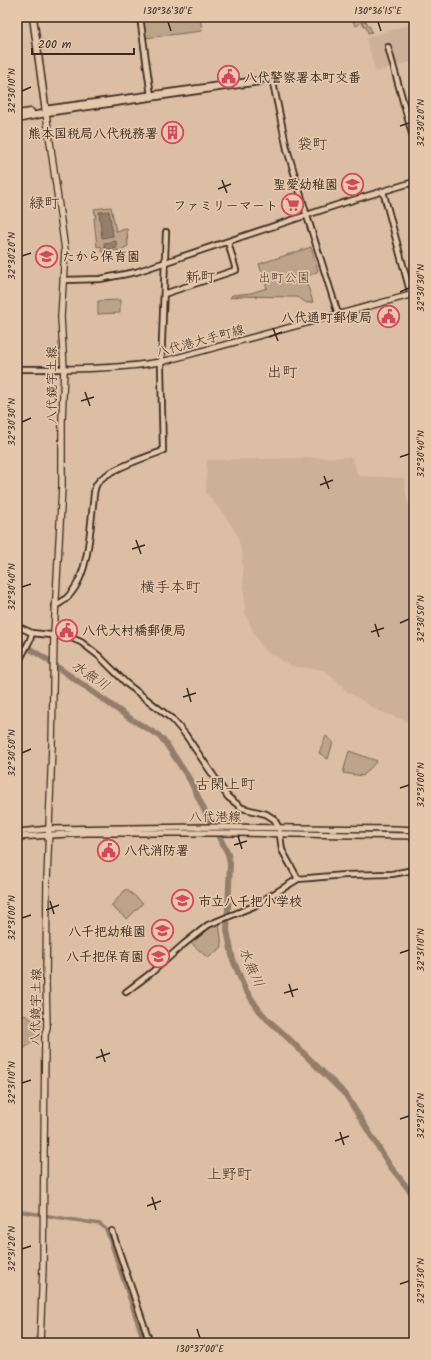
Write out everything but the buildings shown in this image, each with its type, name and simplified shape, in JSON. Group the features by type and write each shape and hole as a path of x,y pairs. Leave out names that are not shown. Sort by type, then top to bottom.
{"highway":[{"path":"33,17 45,111"},
{"path":"17,114 45,111"},
{"path":"17,118 45,111"}],"main road":[{"name":"八代鏡宇土線","path":"40,1343 43,1267 45,1035 47,1027 47,881 55,606 62,487 64,369 61,317 65,250 45,111"},
{"name":"八代港大手町線","path":"64,369 96,369 140,366 161,362 412,293"},
{"name":"八代港線","path":"279,830 414,836"},
{"name":"八代港線","path":"17,832 414,830"},
{"name":"八代港線","path":"17,837 49,831"}],"street":[{"path":"140,17 151,96"},
{"path":"388,46 414,141"},
{"path":"45,111 256,82 272,78 282,129 307,216 338,314"},
{"path":"64,280 81,281 115,277 136,272 414,182"},
{"path":"383,191 412,293"},
{"path":"55,606 63,602 72,593 83,573 90,532 94,489 98,482 120,468 163,451 161,362 166,232"},
{"path":"164,294 236,270 228,242"},
{"path":"17,369 64,369"},
{"path":"17,626 32,633 54,634 69,637 81,642 99,656 127,684 179,726 228,797 242,808 270,816 274,819 279,830 282,850 298,879"},
{"path":"17,665 32,633"},
{"path":"126,992 151,973 201,930 220,919 254,906 298,879 345,875 392,874 414,870"},
{"path":"112,1231 150,1343"}],"shaded area":[{"path":"414,23 414,61 376,72 366,38"},
{"path":"109,211 113,236 102,238 99,212"},
{"path":"116,241 117,248 105,250 104,243"},
{"path":"352,457 358,476 404,478 407,501 414,514 414,726 409,722 377,710 347,691 324,670 291,666 265,651 254,634 245,612 242,555 238,537 227,518 206,493 207,460"}],"green space":[{"path":"142,17 200,17 202,31 145,38"},
{"path":"353,17 362,17 363,21 367,22 372,32 368,33 366,26 364,26 362,22 356,26 351,19"},
{"path":"111,207 116,231 127,229 128,246 121,250 102,252 101,246 97,247 94,218 96,218 94,209"},
{"name":"出町公園","path":"311,247 318,271 305,278 313,302 307,303 297,297 240,296 230,298 232,295 251,293 267,288 259,264"},
{"path":"120,300 120,313 98,314 98,301"},
{"path":"326,736 333,742 328,759 319,753"},
{"path":"349,751 377,761 363,776 343,773"},
{"path":"126,889 143,903 127,919 111,906"},
{"path":"219,922 222,947 208,958 189,941"},
{"path":"19,1011 41,1026 40,1036 17,1054 17,1012"}],"waterway":[{"name":"水無川","path":"17,639 131,719 158,735 165,742 190,780 207,816 228,854 230,864 227,930 233,960 245,989 267,1019 346,1095 390,1166 414,1196"},
{"path":"17,1211 100,1224 106,1229 144,1343"}],"place":[{"name":"八代警察署本町交番","path":"229,77"},
{"name":"熊本国税局八代税務署","path":"173,133"},
{"name":"聖愛幼稚園","path":"353,184"},
{"name":"ファミリーマート","path":"293,205"},
{"name":"たから保育園","path":"47,256"},
{"name":"八代通町郵便局","path":"388,317"},
{"name":"八代大村橋郵便局","path":"67,630"},
{"name":"八代消防署","path":"109,850"},
{"name":"市立八千把小学校","path":"182,901"},
{"name":"八千把幼稚園","path":"162,931"},
{"name":"八千把保育園","path":"159,956"}],"district":[{"name":"袋町","path":"312,144"},
{"name":"緑町","path":"44,203"},
{"name":"新町","path":"200,277"},
{"name":"出町","path":"282,372"},
{"name":"横手本町","path":"170,587"},
{"name":"古閑上町","path":"225,784"},
{"name":"上野町","path":"229,1174"}]}
